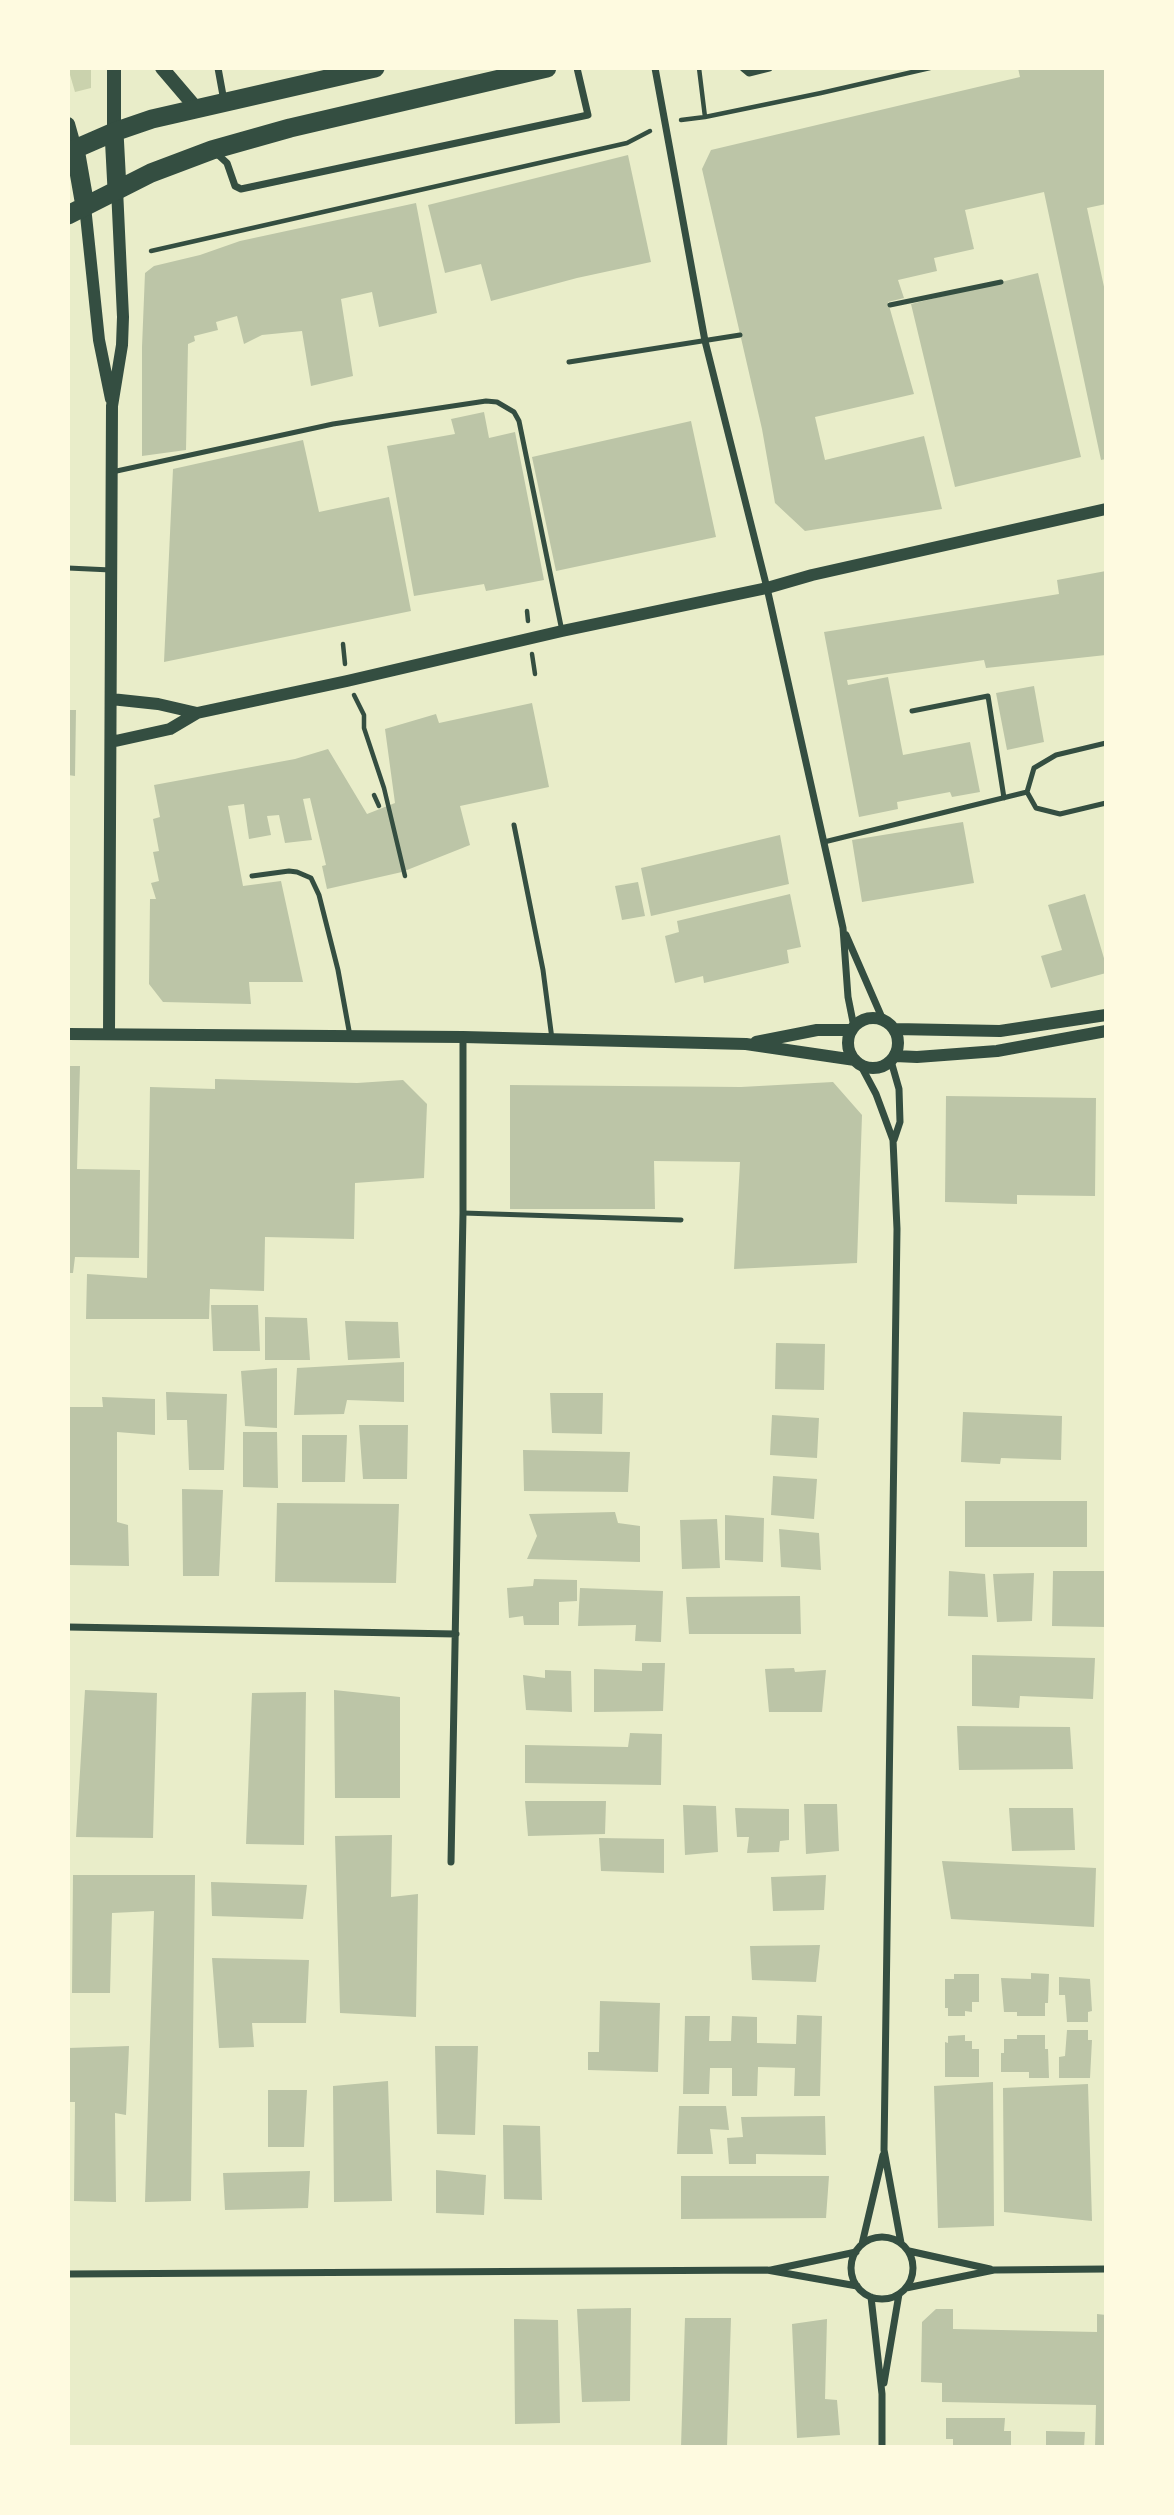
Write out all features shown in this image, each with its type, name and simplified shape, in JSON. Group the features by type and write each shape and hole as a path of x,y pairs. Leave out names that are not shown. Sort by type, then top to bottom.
{"highway":[{"path":"375,68 152,119 72,150 77,210 151,173 212,150 290,128 547,68"},
{"path":"114,132 117,189"}],"main road":[{"path":"114,68 114,132"},
{"path":"162,68 197,108"},
{"path":"68,124 72,150"}],"street":[{"path":"218,68 224,102"},
{"path":"212,150 224,159 232,172 235,186 240,189 588,116 577,68"},
{"path":"655,68 666,121 667,146 705,341 766,588 844,928 848,998 853,1028 849,1049 876,1094 893,1140 897,1229 884,2150 901,2243"},
{"path":"743,68 749,72 769,68"},
{"path":"108,1034 112,406 122,345 123,317 117,189"},
{"path":"77,210 112,406"},
{"path":"111,742 170,729 197,713 766,588 812,575 1106,509"},
{"path":"111,699 158,704 197,713"},
{"path":"68,1034 463,1037 746,1044 858,1062 879,1068 893,1058 899,1043 895,1030 883,1020 844,928"},
{"path":"895,1030 1000,1031 1106,1015"},
{"path":"746,1044 817,1030 853,1028 864,1020 883,1020"},
{"path":"893,1058 997,1051 1106,1031"},
{"path":"451,1862 463,1213 463,1037"},
{"path":"893,1058 900,1111 900,1122 893,1140"},
{"path":"68,1627 456,1634"},
{"path":"857,2286 851,2269 856,2252 862,2244 884,2150"},
{"path":"862,2244 882,2237 901,2243 909,2251 913,2261 913,2271 906,2288"},
{"path":"909,2251 994,2270"},
{"path":"767,2270 856,2252"},
{"path":"68,2274 767,2270 857,2286 871,2297 890,2298 906,2288 994,2270 1106,2269"},
{"path":"882,2394 898,2294"},
{"path":"871,2297 882,2394 882,2447"}],"lane":[{"path":"890,305 1001,282"},
{"path":"569,362 740,335"},
{"path":"112,472 333,425 486,401 497,402 513,411 519,421 562,631"},
{"path":"68,568 112,570"},
{"path":"912,710 988,696 1004,798"},
{"path":"1106,743 1056,755 1034,768 1027,792 1036,808 1060,814 1106,803"},
{"path":"824,842 1027,792"},
{"path":"514,825 543,971 552,1039"},
{"path":"252,876 298,872 311,878 319,895 338,970 350,1036"},
{"path":"463,1213 681,1220"}],"path":[{"path":"699,68 705,117"},
{"path":"151,251 627,144 666,121 705,117 930,68"},
{"path":"364,728 384,788 405,876"},
{"path":"374,795 379,806"}],"green space":[{"path":"68,68 91,68 91,88 75,92"}],"building":[{"path":"1018,68 1106,68 1106,204 1087,208 1106,296 1106,459 1101,460 1044,192 965,210 974,249 934,258 937,271 898,280 904,298 888,302 914,394 815,417 825,460 924,436 942,509 805,531 775,503 762,429 702,169 711,150 1020,77"},
{"path":"628,155 651,262 491,301 481,264 445,273 428,205"},
{"path":"416,203 437,313 379,327 372,292 341,299 353,376 311,386 302,331 262,335 244,344 237,316 216,322 218,330 194,336 195,341 188,344 186,450 142,456 145,273 154,266 200,255 240,241"},
{"path":"1038,273 1081,457 955,487 911,304"},
{"path":"484,412 489,438 515,432 544,580 486,591 484,584 414,596 387,446 455,434 451,419"},
{"path":"691,421 716,537 556,571 532,457"},
{"path":"303,440 319,512 389,497 411,611 164,662 173,469"},
{"path":"1106,571 1106,655 986,668 984,660 847,680 848,685 888,677 903,755 970,742 980,792 952,797 950,792 897,802 898,809 859,817 824,632 1059,594 1057,580"},
{"path":"1034,686 1044,742 1007,750 996,693"},
{"path":"532,703 549,787 460,806 470,845 402,872 327,889 322,866 326,865 310,798 303,799 312,840 285,843 279,815 267,816 271,835 249,839 244,804 228,806 243,886 281,881 303,982 249,982 251,1004 163,1002 149,984 150,899 156,899 151,883 159,881 153,852 159,851 153,819 160,817 154,785 295,759 328,749 367,814 395,803 385,729 436,714 439,723"},
{"path":"68,710 76,710 75,776 68,775"},
{"path":"963,822 974,883 862,902 852,840"},
{"path":"780,835 789,884 651,916 641,868"},
{"path":"638,882 645,916 622,920 615,886"},
{"path":"790,894 801,947 787,950 789,963 704,983 703,976 675,983 665,936 679,932 677,921"},
{"path":"1085,894 1106,973 1051,988 1041,956 1062,950 1048,905"},
{"path":"68,1066 80,1066 77,1169 140,1170 139,1258 75,1257 73,1273 68,1273"},
{"path":"215,1079 357,1083 403,1080 427,1104 424,1178 355,1183 354,1239 265,1237 264,1291 210,1289 209,1319 86,1319 87,1274 147,1278 150,1087 215,1089"},
{"path":"833,1082 862,1115 857,1263 734,1269 740,1162 654,1161 655,1209 510,1209 510,1085 741,1087"},
{"path":"946,1096 1096,1098 1095,1196 1017,1195 1017,1204 945,1202"},
{"path":"211,1305 258,1305 260,1351 213,1351"},
{"path":"265,1317 307,1318 310,1360 265,1360"},
{"path":"345,1321 398,1322 400,1358 348,1360"},
{"path":"776,1343 825,1344 824,1390 775,1389"},
{"path":"404,1362 404,1402 347,1400 344,1414 294,1415 297,1368"},
{"path":"277,1368 277,1428 245,1426 241,1371"},
{"path":"166,1392 227,1394 224,1470 189,1470 187,1420 167,1420"},
{"path":"550,1393 603,1393 602,1434 552,1433"},
{"path":"102,1397 155,1399 155,1435 117,1432 117,1522 128,1525 129,1566 69,1565 68,1407 103,1407"},
{"path":"963,1412 1062,1416 1061,1460 1001,1458 1000,1464 961,1462"},
{"path":"772,1415 819,1418 817,1458 770,1455"},
{"path":"359,1425 408,1425 407,1479 363,1479"},
{"path":"243,1432 277,1432 278,1488 243,1487"},
{"path":"302,1435 347,1435 345,1482 302,1482"},
{"path":"523,1450 630,1452 628,1492 524,1491"},
{"path":"773,1476 817,1479 814,1519 771,1515"},
{"path":"182,1489 223,1490 219,1576 183,1576"},
{"path":"965,1501 1087,1501 1087,1547 965,1547"},
{"path":"277,1503 399,1504 396,1583 275,1582"},
{"path":"615,1512 618,1523 640,1526 640,1562 527,1559 537,1536 529,1514"},
{"path":"725,1515 764,1518 763,1562 725,1560"},
{"path":"717,1519 720,1568 682,1569 680,1520"},
{"path":"779,1529 819,1533 821,1570 781,1567"},
{"path":"949,1571 985,1574 988,1617 948,1616"},
{"path":"1053,1571 1106,1571 1106,1627 1052,1626"},
{"path":"1034,1573 1032,1621 997,1622 993,1574"},
{"path":"534,1579 577,1580 577,1601 559,1602 559,1625 524,1625 523,1616 509,1618 507,1588 533,1586"},
{"path":"580,1588 663,1591 661,1642 635,1641 636,1625 578,1626"},
{"path":"800,1596 801,1634 689,1634 686,1597"},
{"path":"972,1655 1095,1658 1093,1699 1020,1696 1019,1708 972,1706"},
{"path":"642,1663 665,1663 663,1711 594,1712 594,1669 642,1671"},
{"path":"794,1668 795,1672 826,1670 822,1712 769,1712 765,1669"},
{"path":"545,1670 571,1671 572,1712 526,1710 523,1675 545,1678"},
{"path":"85,1690 157,1693 153,1838 76,1837"},
{"path":"334,1690 400,1697 400,1798 335,1798"},
{"path":"306,1692 304,1845 246,1844 252,1693"},
{"path":"957,1726 1070,1727 1073,1769 959,1770"},
{"path":"630,1733 662,1734 661,1785 525,1783 525,1745 628,1747"},
{"path":"525,1801 606,1801 605,1834 528,1836"},
{"path":"804,1804 837,1804 839,1851 806,1854"},
{"path":"683,1805 716,1806 718,1852 685,1855"},
{"path":"735,1808 789,1809 789,1840 780,1841 779,1852 747,1853 749,1837 737,1837"},
{"path":"1009,1808 1073,1808 1075,1850 1012,1851"},
{"path":"392,1835 391,1897 418,1894 416,2017 340,2013 335,1836"},
{"path":"599,1838 664,1839 664,1873 601,1871"},
{"path":"942,1861 1096,1868 1094,1927 951,1919"},
{"path":"73,1875 195,1875 191,2201 145,2202 154,1911 112,1913 110,1993 72,1993"},
{"path":"826,1875 824,1910 773,1911 771,1877"},
{"path":"211,1882 307,1885 303,1919 212,1916"},
{"path":"820,1945 816,1982 752,1980 750,1946"},
{"path":"212,1958 309,1960 306,2023 252,2023 254,2047 219,2048"},
{"path":"1031,1973 1049,1974 1045,2016 1017,2016 1017,2012 1004,2012 1001,1978 1031,1979"},
{"path":"954,1974 979,1974 979,2002 972,2002 972,2012 965,2011 965,2016 948,2016 948,2008 945,2008 945,1979 954,1979"},
{"path":"1059,1977 1090,1979 1092,2011 1088,2012 1088,2022 1067,2022 1065,1995 1059,1995"},
{"path":"600,2001 660,2003 658,2072 588,2070 588,2052 599,2052"},
{"path":"797,2015 822,2016 820,2096 794,2096 795,2068 758,2067 757,2096 732,2096 732,2068 710,2068 709,2094 683,2094 685,2016 710,2016 709,2041 731,2041 732,2016 757,2017 757,2043 796,2044"},
{"path":"1067,2030 1088,2030 1088,2040 1092,2040 1090,2078 1059,2078 1059,2057 1065,2056"},
{"path":"965,2035 965,2041 972,2041 972,2049 979,2049 979,2077 945,2077 945,2042 948,2043 948,2036"},
{"path":"1017,2035 1045,2035 1049,2078 1029,2078 1029,2072 1001,2072 1004,2039 1017,2039"},
{"path":"129,2046 126,2115 115,2113 116,2202 74,2201 75,2102 68,2102 68,2048"},
{"path":"435,2046 478,2046 475,2135 437,2134"},
{"path":"388,2081 392,2201 334,2202 333,2086"},
{"path":"993,2082 994,2226 938,2228 934,2086"},
{"path":"1088,2084 1092,2221 1004,2212 1003,2088"},
{"path":"268,2090 307,2090 304,2147 268,2147"},
{"path":"679,2106 726,2106 729,2130 710,2129 713,2154 677,2154"},
{"path":"825,2116 826,2155 756,2154 756,2164 729,2164 727,2138 743,2137 741,2117"},
{"path":"503,2125 540,2126 542,2200 504,2199"},
{"path":"436,2170 486,2175 484,2215 436,2213"},
{"path":"310,2171 308,2208 225,2210 223,2173"},
{"path":"681,2176 829,2176 826,2218 681,2219"},
{"path":"631,2308 630,2401 582,2402 577,2309"},
{"path":"936,2309 953,2309 953,2329 1097,2332 1097,2314 1106,2315 1106,2447 1095,2447 1096,2405 942,2402 942,2383 921,2382 922,2322"},
{"path":"685,2318 731,2318 727,2447 681,2447"},
{"path":"514,2319 558,2320 560,2423 515,2424"},
{"path":"827,2319 825,2399 837,2400 840,2435 797,2438 792,2324"},
{"path":"946,2418 1005,2418 1004,2431 1011,2431 1011,2447 953,2447 953,2439 946,2439"},
{"path":"1046,2431 1085,2432 1084,2447 1046,2447"}]}
